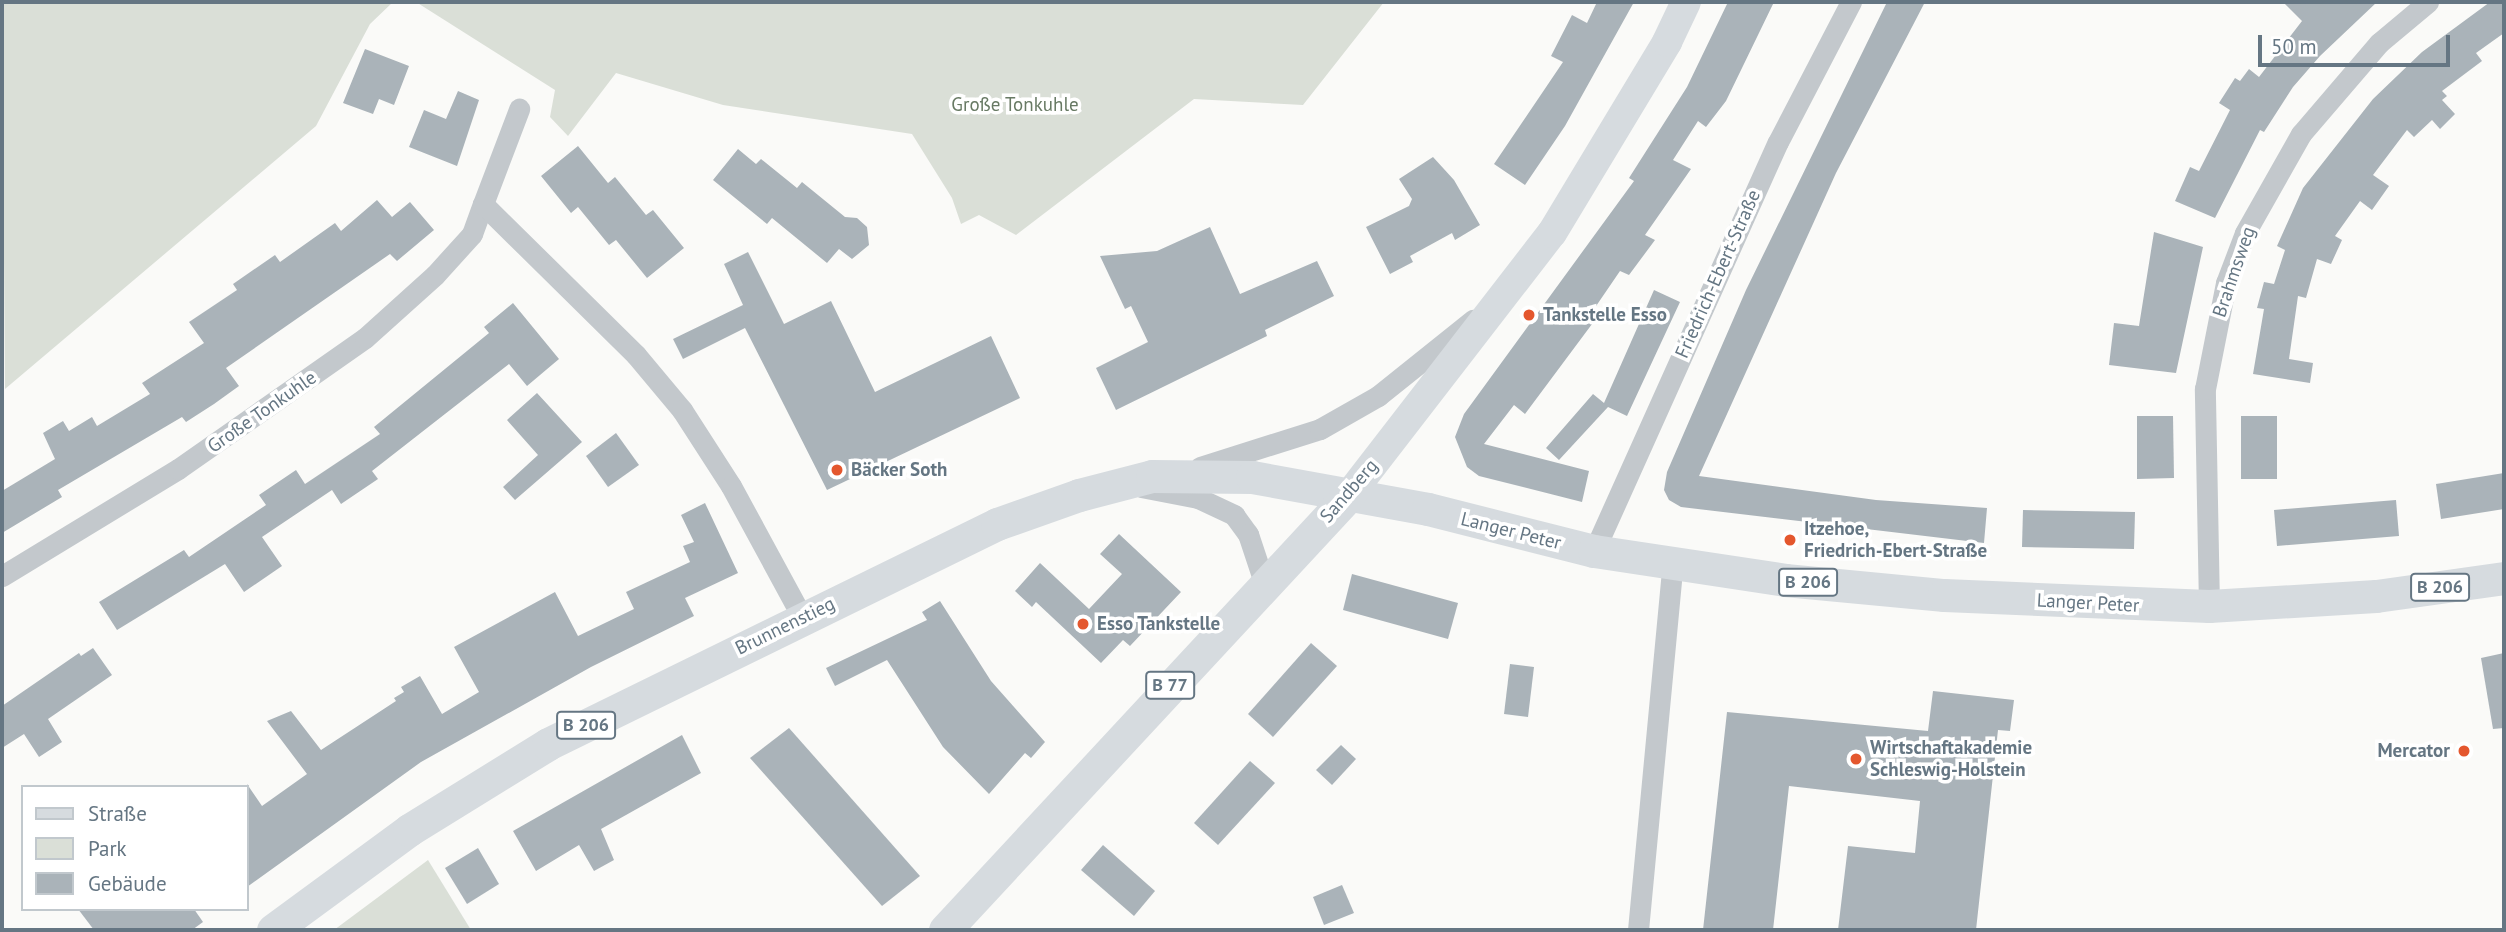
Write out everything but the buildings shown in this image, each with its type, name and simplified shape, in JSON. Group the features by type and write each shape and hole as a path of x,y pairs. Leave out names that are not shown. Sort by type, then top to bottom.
{"main road":[{"name":"Sandberg","path":"945,930 1264,582 1350,494 1552,233 1668,42 1686,2"},
{"name":"Brunnenstieg","path":"273,930 409,830 502,771 802,617 998,524 1119,483 1172,475 1252,477 1350,494"},
{"name":"Langer Peter","path":"1350,494 1594,551 1931,594 2209,606 2376,596 2504,578"}],"street":[{"name":"Friedrich-Ebert-Straße","path":"1594,551 1777,142 1851,2"},
{"name":"Brahmsweg","path":"2209,606 2205,389 2226,283 2245,233 2301,134 2379,43 2428,2"},
{"name":"Große Tonkuhle","path":"2,576 178,469 365,338 435,275 472,234 519,109"},
{"path":"483,204 636,355 682,410 731,486 802,617"},
{"path":"1172,475 1321,429 1378,396 1507,292"},
{"path":"1119,483 1198,498 1234,515 1248,534 1264,582"},
{"path":"1638,930 1673,563"}],"green space":[{"path":"2,2 393,2 370,24 316,126 5,389"},
{"name":"Große Tonkuhle","path":"416,2 1384,2 1303,105 1194,99 1016,235 979,215 961,224 952,198 912,134 723,105 616,73 568,136 550,117 555,90"},
{"path":"428,860 471,930 334,930"}],"place":[{"name":"Tankstelle Esso","path":"1529,315"},
{"name":"Bäcker Soth","path":"837,470"},
{"name":"Itzehoe, Friedrich-Ebert-Straße","path":"1790,540"},
{"name":"Esso Tankstelle","path":"1083,624"},
{"name":"Mercator","path":"2464,751"},
{"name":"Wirtschaftakademie Schleswig-Holstein","path":"1856,759"}]}
